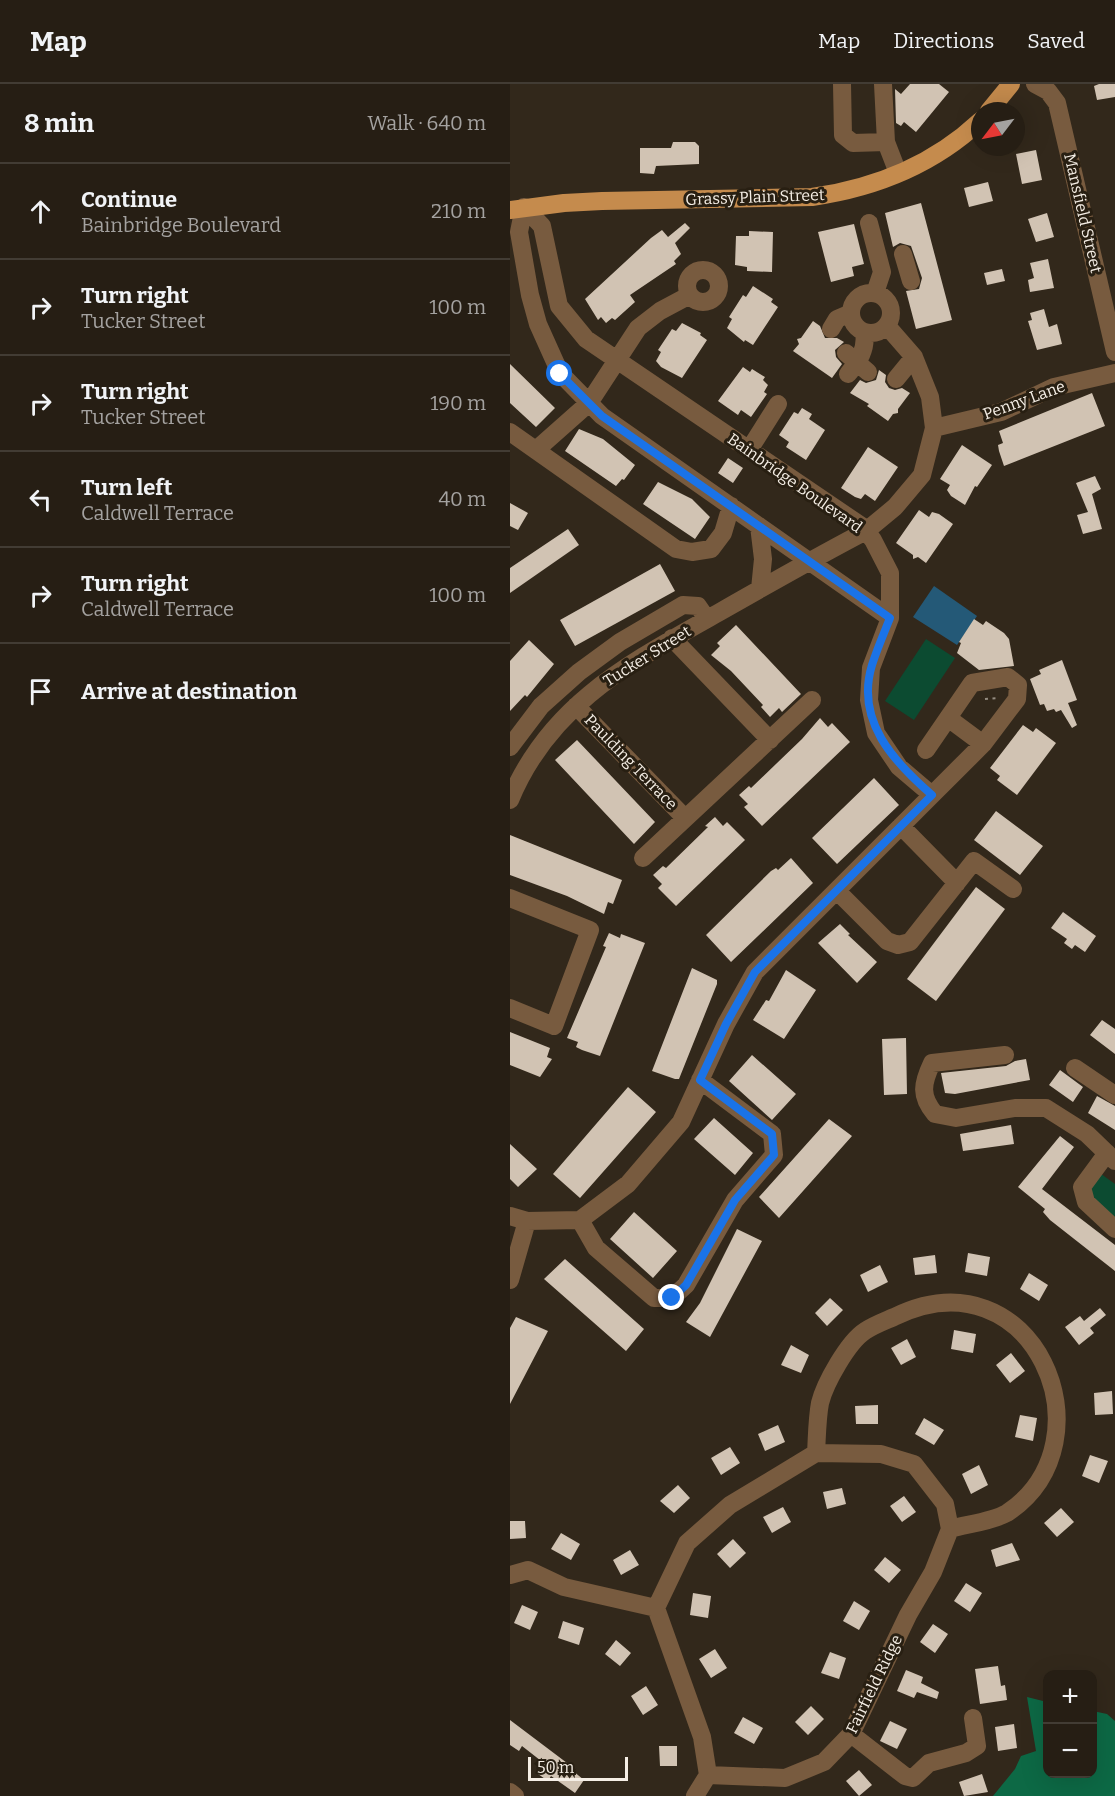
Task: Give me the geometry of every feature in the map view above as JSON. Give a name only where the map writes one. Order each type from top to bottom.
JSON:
[{"type":"main road","points":[[996,102],[1011,84]]},
{"type":"main road","name":"Grassy Plain Street","points":[[517,209],[602,201],[812,197],[851,191],[930,160],[971,130]]},
{"type":"street","points":[[842,84],[843,135],[853,143],[886,142]]},
{"type":"street","points":[[883,84],[886,142],[898,173]]},
{"type":"street","name":"Mansfield Street","points":[[1035,84],[1048,91],[1057,103],[1115,352]]},
{"type":"street","points":[[517,209],[519,232],[538,324],[560,374],[602,416],[890,618],[871,668],[869,700],[876,733],[899,766],[932,795]]},
{"type":"street","name":"Bainbridge Boulevard","points":[[517,209],[542,226],[551,278],[559,306],[586,339],[866,531],[890,573],[890,618]]},
{"type":"street","points":[[869,224],[882,272],[875,293]]},
{"type":"street","points":[[882,272],[908,268]]},
{"type":"street","points":[[831,329],[837,320],[851,314],[858,298],[875,293],[885,299],[914,357],[930,397],[934,428],[922,475],[896,507],[866,531]]},
{"type":"street","points":[[536,450],[589,403],[638,328],[660,312],[690,296]]},
{"type":"street","points":[[851,314],[855,324],[864,332],[866,343],[855,366]]},
{"type":"street","points":[[864,332],[876,332],[895,317]]},
{"type":"street","points":[[896,379],[914,357]]},
{"type":"street","name":"Penny Lane","points":[[934,428],[1001,412],[1054,387],[1115,373]]},
{"type":"street","points":[[748,450],[778,404]]},
{"type":"street","points":[[510,432],[676,549],[692,552],[711,549],[723,533],[731,506]]},
{"type":"street","points":[[759,526],[763,559],[760,589]]},
{"type":"street","name":"Tucker Street","points":[[510,800],[514,781],[552,730],[594,690],[633,661],[866,531]]},
{"type":"street","points":[[510,747],[541,706],[579,672],[620,642],[683,605],[699,606],[706,619]]},
{"type":"street","points":[[672,639],[770,740]]},
{"type":"street","points":[[579,672],[594,690]]},
{"type":"street","points":[[510,1280],[518,1218],[580,1220],[628,1184],[681,1122],[726,1024],[755,972],[983,744],[1017,699],[1018,685],[1008,676],[972,683],[926,750]]},
{"type":"street","name":"Paulding Terrace","points":[[643,858],[813,700]]},
{"type":"street","name":"Paulding Terrace","points":[[576,706],[685,818]]},
{"type":"street","points":[[948,718],[983,744]]},
{"type":"street","points":[[901,826],[957,883]]},
{"type":"street","points":[[837,891],[887,940],[898,945],[910,942],[974,861],[1013,889]]},
{"type":"street","points":[[510,898],[590,930],[554,1026],[510,1008]]},
{"type":"street","points":[[1005,1055],[932,1063],[925,1077],[922,1095],[935,1114],[956,1118],[1015,1108],[1046,1108],[1087,1134],[1111,1157],[1082,1186],[1086,1203],[1115,1229]]},
{"type":"street","points":[[1075,1068],[1115,1095]]},
{"type":"street","points":[[580,1220],[596,1248],[654,1298],[672,1298],[686,1285],[735,1200],[774,1155],[772,1134],[700,1080]]},
{"type":"street","points":[[695,1796],[708,1775],[702,1737],[656,1608],[687,1543],[730,1505],[816,1453],[881,1454],[914,1464],[945,1504],[950,1529],[1006,1514],[1048,1482],[1068,1434],[1066,1391],[1044,1347],[1027,1330],[1004,1315],[962,1300],[914,1307],[864,1331],[838,1364],[820,1402],[816,1453]]},
{"type":"street","name":"Fairfield Ridge","points":[[708,1775],[785,1778],[824,1762],[851,1734],[908,1615],[933,1572],[950,1529]]},
{"type":"street","points":[[510,1575],[528,1570],[564,1587],[656,1608]]},
{"type":"street","points":[[851,1734],[904,1776],[913,1778],[929,1763],[966,1753],[977,1746],[972,1718]]},
{"type":"street","points":[[510,1792],[515,1796]]},
{"type":"green space","points":[[926,639],[955,658],[914,720],[885,701]]},
{"type":"green space","points":[[1097,1171],[1115,1184],[1115,1217],[1087,1196]]},
{"type":"green space","points":[[1027,1697],[1043,1701],[1043,1778],[1097,1778],[1097,1712],[1107,1714],[1115,1721],[1115,1796],[993,1796],[1015,1769],[1021,1756],[1036,1751]]},
{"type":"water","points":[[934,586],[977,616],[957,645],[913,617]]},
{"type":"building","points":[[910,84],[939,84],[949,92],[916,132],[904,122],[901,126],[896,123],[895,89],[901,94]]},
{"type":"building","points":[[1115,84],[1115,97],[1097,100],[1094,86]]},
{"type":"building","points":[[673,142],[695,142],[699,146],[699,164],[656,166],[654,174],[640,173],[640,148],[671,148]]},
{"type":"building","points":[[1036,150],[1042,180],[1022,184],[1016,156],[1025,156],[1025,152]]},
{"type":"building","points":[[988,182],[993,201],[969,207],[964,188]]},
{"type":"building","points":[[921,203],[952,320],[916,329],[906,291],[919,289],[922,278],[911,246],[900,243],[893,247],[885,213]]},
{"type":"building","points":[[1047,213],[1054,237],[1036,242],[1028,219]]},
{"type":"building","points":[[685,223],[690,228],[675,243],[681,254],[674,261],[676,264],[630,295],[635,302],[615,320],[612,318],[606,323],[601,317],[598,320],[585,299],[651,238],[662,230],[668,237]]},
{"type":"building","points":[[854,224],[864,264],[852,267],[854,276],[831,282],[818,232]]},
{"type":"building","points":[[749,231],[773,232],[772,272],[747,271],[747,267],[735,265],[736,236],[749,236]]},
{"type":"building","points":[[1048,259],[1054,288],[1030,292],[1028,280],[1034,278],[1030,263]]},
{"type":"building","points":[[1002,269],[1005,281],[987,285],[984,273]]},
{"type":"building","points":[[753,286],[773,299],[771,302],[778,307],[753,345],[745,340],[744,342],[727,328],[732,319],[729,317],[743,295],[746,297]]},
{"type":"building","points":[[1044,309],[1049,327],[1057,324],[1062,344],[1037,350],[1028,321],[1032,320],[1030,313]]},
{"type":"building","points":[[813,321],[820,326],[825,338],[837,338],[844,342],[835,350],[836,357],[842,364],[832,378],[793,351],[799,344],[797,339],[801,338]]},
{"type":"building","points":[[682,323],[701,333],[700,335],[707,340],[682,378],[661,367],[656,361],[661,352],[658,350],[672,329],[676,331]]},
{"type":"building","points":[[510,364],[555,408],[536,427],[510,403]]},
{"type":"building","points":[[743,367],[750,372],[752,369],[765,377],[763,380],[768,385],[764,392],[767,394],[751,417],[741,410],[738,415],[718,401]]},
{"type":"building","points":[[879,370],[886,375],[885,382],[889,388],[895,390],[902,388],[910,393],[898,409],[898,413],[893,414],[888,421],[867,406],[869,404],[850,393],[860,380],[866,383],[876,380]]},
{"type":"building","points":[[1092,393],[1105,426],[1004,466],[998,445],[1003,443],[999,431]]},
{"type":"building","points":[[802,408],[812,414],[809,419],[825,430],[806,460],[786,447],[789,442],[779,435],[794,412],[798,414]]},
{"type":"building","points":[[579,429],[603,439],[635,465],[624,480],[622,479],[616,486],[565,451]]},
{"type":"building","points":[[962,445],[992,465],[977,487],[975,486],[965,505],[951,496],[947,490],[950,485],[940,479]]},
{"type":"building","points":[[868,447],[898,467],[875,501],[865,494],[861,499],[855,497],[841,488]]},
{"type":"building","points":[[728,458],[743,468],[733,483],[718,473]]},
{"type":"building","points":[[1095,476],[1101,489],[1092,494],[1102,529],[1083,534],[1077,515],[1088,512],[1076,483]]},
{"type":"building","points":[[658,482],[692,499],[710,517],[695,539],[643,504]]},
{"type":"building","points":[[510,503],[528,513],[518,530],[510,526]]},
{"type":"building","points":[[919,510],[929,517],[932,512],[939,514],[953,524],[926,563],[918,557],[913,559],[913,555],[896,543]]},
{"type":"building","points":[[568,529],[579,545],[510,593],[510,568]]},
{"type":"building","points":[[660,564],[675,591],[575,646],[560,620]]},
{"type":"building","points":[[974,619],[983,625],[986,621],[1004,633],[1009,639],[1014,666],[979,670],[957,653],[961,643],[959,642]]},
{"type":"building","points":[[736,625],[801,694],[782,712],[779,708],[770,717],[761,707],[763,705],[731,671],[711,655],[720,646],[717,643]]},
{"type":"building","points":[[529,640],[554,664],[527,697],[525,695],[510,711],[510,661]]},
{"type":"building","points":[[1062,660],[1077,700],[1068,703],[1077,725],[1072,728],[1061,710],[1047,711],[1044,704],[1040,705],[1030,679],[1041,674],[1039,670]]},
{"type":"building","points":[[820,718],[828,727],[832,723],[850,742],[762,826],[744,807],[748,804],[739,795],[749,786],[751,788],[802,739]]},
{"type":"building","points":[[1023,725],[1033,732],[1036,728],[1056,743],[1017,795],[997,780],[1000,776],[990,768]]},
{"type":"building","points":[[577,740],[655,822],[634,844],[555,760]]},
{"type":"building","points":[[874,778],[899,805],[837,864],[812,838]]},
{"type":"building","points":[[996,811],[1043,846],[1020,875],[974,840]]},
{"type":"building","points":[[715,817],[723,826],[727,822],[745,840],[676,906],[658,888],[662,884],[653,875],[663,866],[666,868],[708,827],[705,826]]},
{"type":"building","points":[[510,835],[622,880],[613,904],[608,902],[604,914],[567,896],[510,875]]},
{"type":"building","points":[[791,858],[813,883],[731,962],[706,935],[771,871],[776,868],[778,870]]},
{"type":"building","points":[[976,887],[1005,909],[936,1001],[907,979]]},
{"type":"building","points":[[1063,912],[1096,936],[1085,952],[1075,945],[1072,949],[1064,943],[1067,939],[1051,928]]},
{"type":"building","points":[[840,924],[850,934],[848,935],[877,962],[857,983],[818,943]]},
{"type":"building","points":[[609,933],[620,938],[621,934],[645,943],[600,1056],[576,1047],[578,1042],[567,1038],[606,947],[603,946]]},
{"type":"building","points":[[692,968],[717,980],[717,984],[679,1079],[675,1079],[652,1071]]},
{"type":"building","points":[[786,970],[816,990],[784,1039],[753,1020],[766,1000],[769,1001]]},
{"type":"building","points":[[1102,1020],[1115,1029],[1115,1054],[1090,1035]]},
{"type":"building","points":[[510,1032],[550,1048],[547,1057],[552,1059],[540,1077],[510,1065]]},
{"type":"building","points":[[906,1038],[907,1094],[884,1095],[882,1039]]},
{"type":"building","points":[[752,1055],[796,1094],[772,1120],[729,1081]]},
{"type":"building","points":[[1026,1059],[1030,1080],[955,1094],[945,1093],[941,1073],[1006,1066]]},
{"type":"building","points":[[1060,1070],[1083,1087],[1073,1102],[1049,1085]]},
{"type":"building","points":[[628,1087],[656,1112],[580,1198],[553,1174]]},
{"type":"building","points":[[1097,1096],[1115,1106],[1115,1130],[1088,1113]]},
{"type":"building","points":[[714,1118],[753,1153],[735,1175],[694,1139]]},
{"type":"building","points":[[829,1119],[852,1136],[779,1218],[759,1197]]},
{"type":"building","points":[[1011,1125],[1014,1144],[963,1151],[960,1134]]},
{"type":"building","points":[[1060,1136],[1074,1147],[1042,1189],[1115,1245],[1115,1271],[1050,1220],[1043,1212],[1045,1209],[1018,1187]]},
{"type":"building","points":[[510,1144],[537,1169],[518,1187],[510,1179]]},
{"type":"building","points":[[634,1212],[677,1251],[653,1278],[610,1239]]},
{"type":"building","points":[[737,1229],[762,1241],[710,1337],[686,1322],[700,1303]]},
{"type":"building","points":[[968,1253],[990,1257],[987,1276],[965,1272]]},
{"type":"building","points":[[935,1255],[937,1273],[915,1275],[913,1258]]},
{"type":"building","points":[[565,1259],[644,1329],[626,1351],[544,1279]]},
{"type":"building","points":[[880,1265],[888,1282],[868,1292],[860,1275]]},
{"type":"building","points":[[1029,1273],[1048,1285],[1039,1301],[1020,1289]]},
{"type":"building","points":[[830,1298],[843,1310],[827,1326],[815,1313]]},
{"type":"building","points":[[1100,1308],[1106,1315],[1090,1328],[1094,1333],[1079,1345],[1065,1327],[1080,1316],[1084,1321]]},
{"type":"building","points":[[516,1317],[548,1331],[510,1404],[510,1328]]},
{"type":"building","points":[[954,1330],[976,1334],[973,1353],[951,1349]]},
{"type":"building","points":[[907,1339],[916,1357],[901,1365],[891,1348]]},
{"type":"building","points":[[791,1345],[809,1355],[801,1373],[781,1365]]},
{"type":"building","points":[[1011,1353],[1025,1371],[1010,1383],[996,1365]]},
{"type":"building","points":[[1112,1391],[1113,1414],[1095,1415],[1094,1393]]},
{"type":"building","points":[[878,1405],[878,1424],[856,1424],[855,1406]]},
{"type":"building","points":[[1020,1415],[1037,1418],[1033,1441],[1015,1437]]},
{"type":"building","points":[[924,1418],[944,1430],[934,1445],[915,1434]]},
{"type":"building","points":[[778,1425],[785,1442],[765,1451],[758,1434]]},
{"type":"building","points":[[730,1447],[740,1463],[721,1475],[711,1458]]},
{"type":"building","points":[[1090,1455],[1108,1461],[1099,1483],[1082,1476]]},
{"type":"building","points":[[979,1465],[988,1485],[971,1494],[962,1474]]},
{"type":"building","points":[[678,1485],[690,1498],[674,1513],[660,1501]]},
{"type":"building","points":[[842,1488],[846,1504],[827,1509],[823,1492]]},
{"type":"building","points":[[904,1496],[916,1512],[902,1522],[890,1506]]},
{"type":"building","points":[[783,1507],[791,1522],[772,1533],[763,1517]]},
{"type":"building","points":[[1061,1508],[1074,1522],[1057,1537],[1044,1523]]},
{"type":"building","points":[[510,1521],[525,1521],[526,1538],[510,1539]]},
{"type":"building","points":[[561,1533],[580,1544],[571,1560],[551,1549]]},
{"type":"building","points":[[733,1539],[746,1553],[730,1568],[717,1554]]},
{"type":"building","points":[[1012,1543],[1020,1560],[996,1567],[991,1550]]},
{"type":"building","points":[[630,1550],[639,1565],[621,1575],[613,1560]]},
{"type":"building","points":[[885,1557],[901,1570],[889,1583],[874,1570]]},
{"type":"building","points":[[966,1583],[982,1593],[970,1612],[954,1601]]},
{"type":"building","points":[[693,1593],[711,1596],[708,1618],[690,1615]]},
{"type":"building","points":[[854,1601],[870,1611],[859,1630],[843,1621]]},
{"type":"building","points":[[522,1605],[538,1612],[530,1630],[514,1623]]},
{"type":"building","points":[[563,1621],[584,1628],[579,1645],[558,1638]]},
{"type":"building","points":[[933,1624],[948,1634],[935,1653],[920,1642]]},
{"type":"building","points":[[616,1640],[631,1653],[620,1666],[605,1654]]},
{"type":"building","points":[[715,1649],[727,1668],[711,1678],[699,1659]]},
{"type":"building","points":[[830,1652],[846,1658],[839,1679],[821,1673]]},
{"type":"building","points":[[998,1666],[1001,1686],[1005,1685],[1007,1700],[980,1704],[975,1669]]},
{"type":"building","points":[[906,1670],[923,1677],[921,1683],[939,1692],[937,1699],[917,1692],[914,1698],[897,1691]]},
{"type":"building","points":[[646,1686],[658,1705],[643,1715],[631,1696]]},
{"type":"building","points":[[811,1706],[824,1719],[808,1735],[795,1722]]},
{"type":"building","points":[[743,1717],[763,1728],[754,1744],[734,1733]]},
{"type":"building","points":[[510,1720],[571,1766],[573,1771],[584,1780],[575,1793],[551,1776],[548,1781],[538,1774],[545,1764],[522,1746],[519,1751],[510,1745]]},
{"type":"building","points":[[890,1721],[907,1729],[897,1749],[880,1741]]},
{"type":"building","points":[[1014,1724],[1017,1748],[998,1751],[995,1727]]},
{"type":"building","points":[[659,1746],[677,1746],[677,1766],[660,1766]]},
{"type":"building","points":[[859,1770],[872,1785],[859,1796],[846,1781]]},
{"type":"building","points":[[982,1774],[988,1792],[964,1796],[959,1782]]},
{"type":"route","points":[[560,374],[602,416],[890,618],[871,668],[869,700],[876,733],[899,766],[932,795],[755,972],[726,1024],[700,1080],[772,1134],[774,1155],[735,1200],[686,1285],[672,1298]]}]
